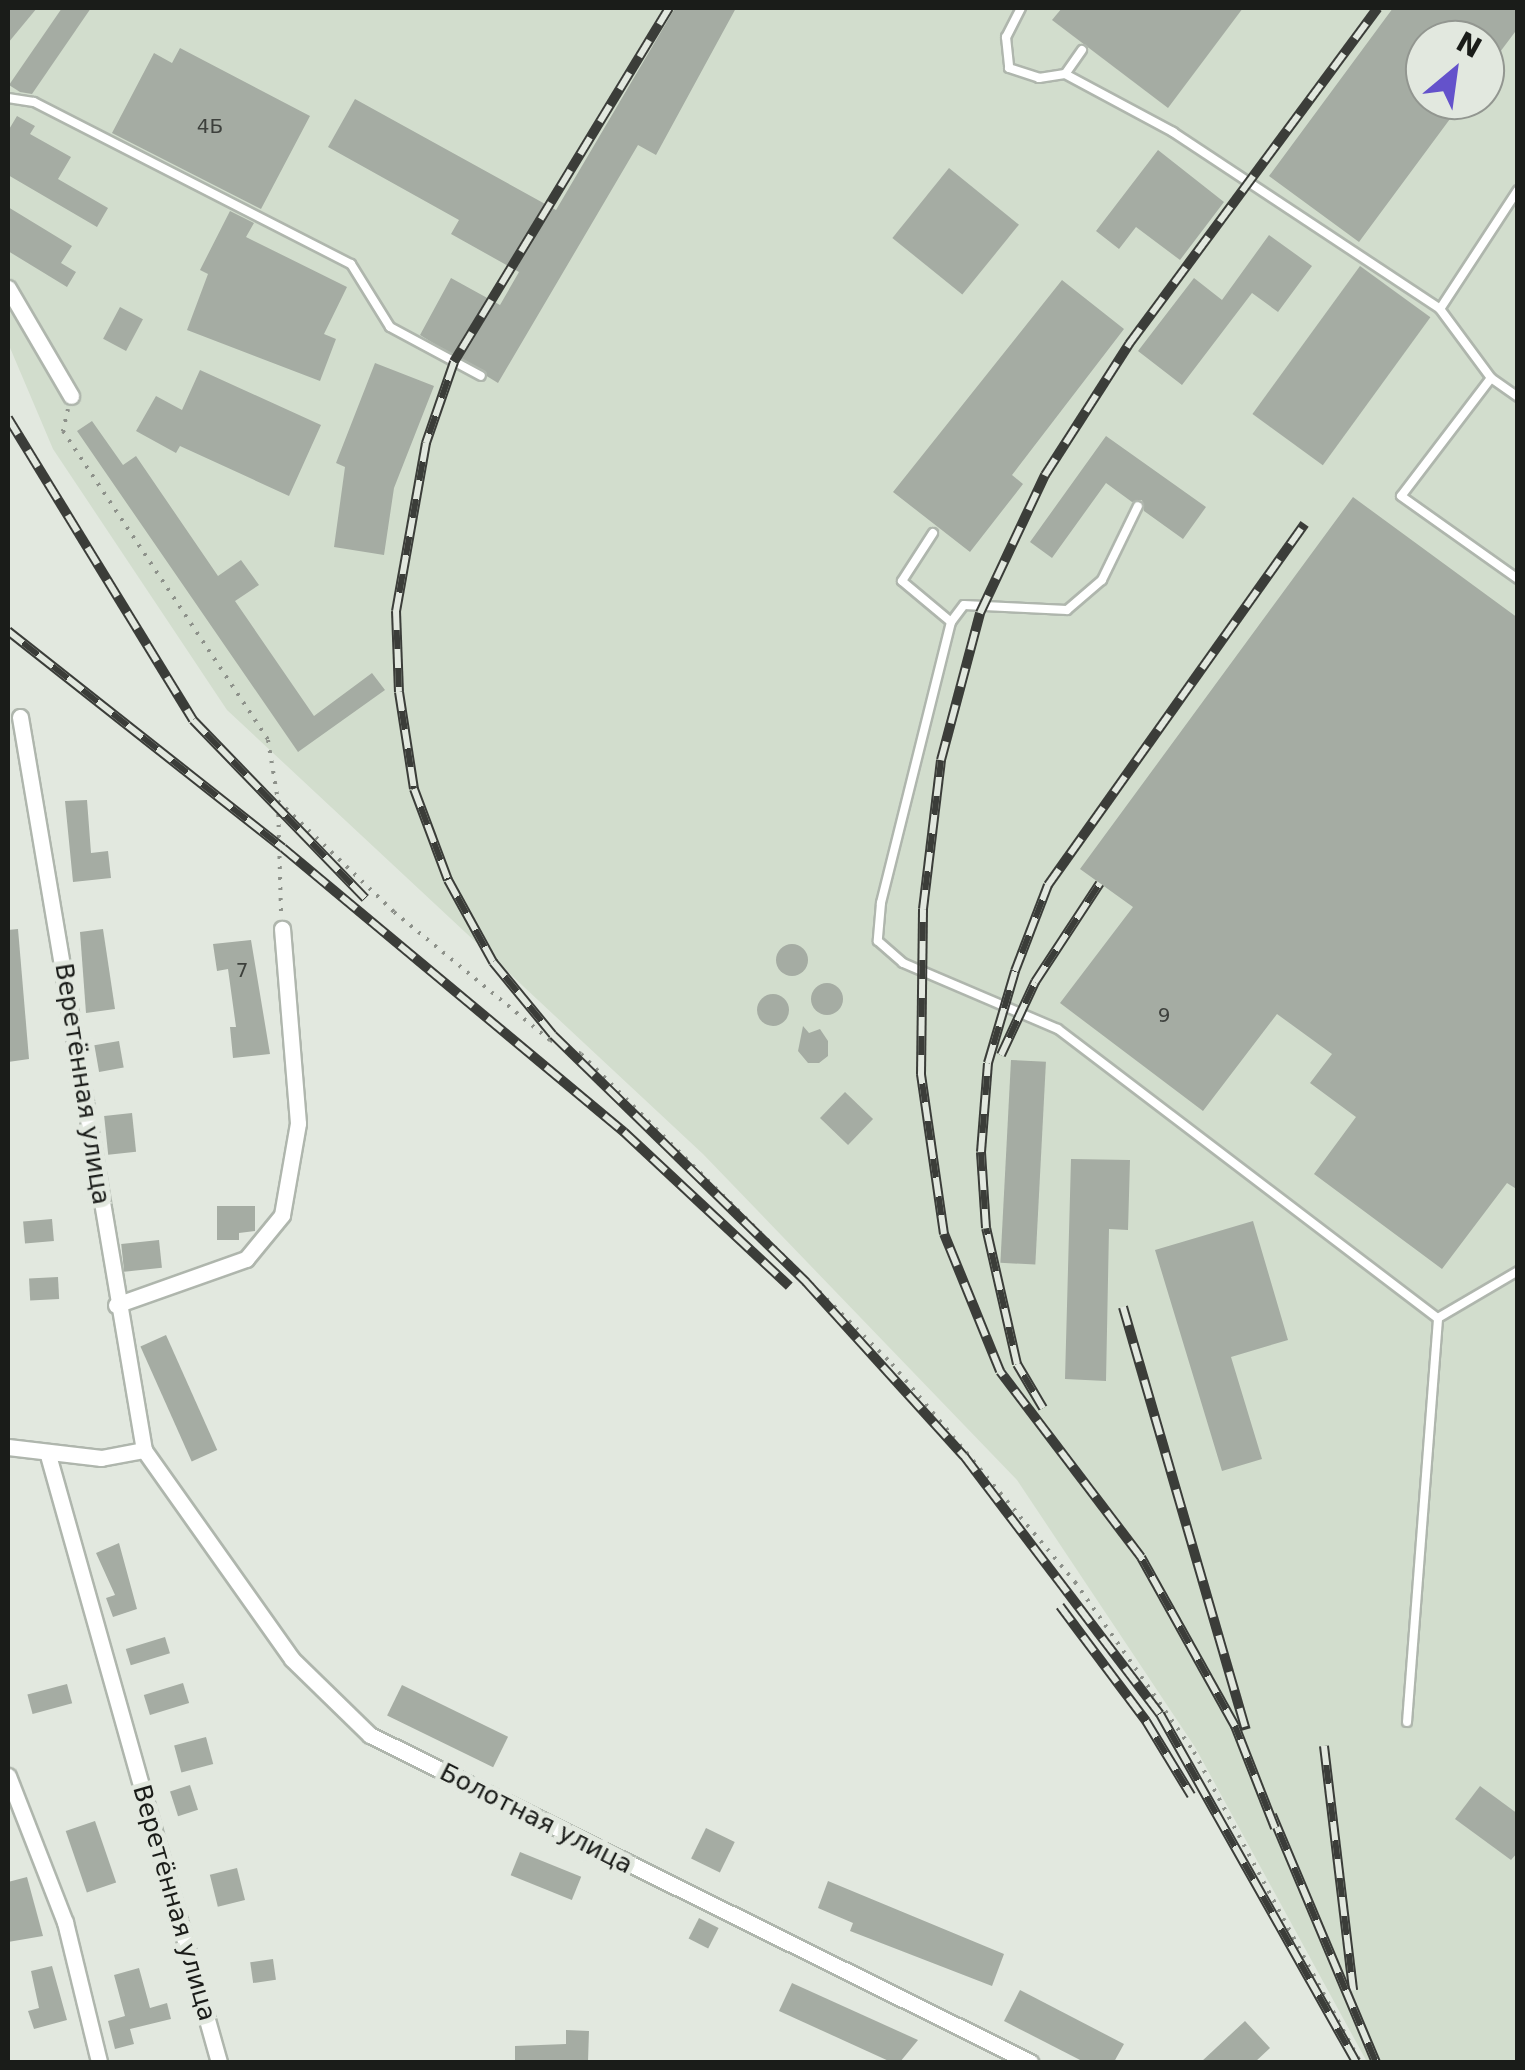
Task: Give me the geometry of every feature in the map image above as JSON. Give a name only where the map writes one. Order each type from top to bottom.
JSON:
[{"type":"street","points":[[8,288],[71,396]]},
{"type":"street","name":"Веретённая улица","points":[[20,718],[116,1305],[144,1450]]},
{"type":"street","points":[[116,1305],[246,1259],[282,1215],[298,1123],[282,929]]},
{"type":"street","points":[[8,1446],[48,1455],[101,1458],[144,1450]]},
{"type":"street","name":"Болотная улица","points":[[144,1450],[292,1658],[370,1736],[1030,2062]]},
{"type":"street","name":"Веретённая улица","points":[[48,1455],[219,2062]]},
{"type":"street","points":[[8,1776],[64,1922],[99,2062]]},
{"type":"lane","points":[[1021,8],[1006,37],[1009,68],[1039,78],[1065,74],[1173,132],[1440,309],[1492,378],[1518,396]]},
{"type":"lane","points":[[1065,74],[1082,50]]},
{"type":"lane","points":[[8,98],[34,102],[351,264],[390,327],[481,376]]},
{"type":"lane","points":[[1440,309],[1518,190]]},
{"type":"lane","points":[[1492,378],[1402,496],[1518,579]]},
{"type":"lane","points":[[1138,506],[1102,580],[1067,610],[964,605],[950,622],[881,904],[878,941],[902,963],[1058,1030],[1438,1318]]},
{"type":"lane","points":[[933,533],[902,581],[950,622]]},
{"type":"lane","points":[[1438,1318],[1518,1271]]},
{"type":"lane","points":[[1406,1722],[1438,1318]]},
{"type":"path","points":[[71,396],[63,431],[268,740],[278,801],[282,929]]},
{"type":"path","points":[[278,801],[408,923],[550,1040],[581,1054],[865,1336],[988,1472],[1194,1752],[1360,2062]]},
{"type":"shaded area","points":[[8,8],[1517,8],[1517,2062],[1367,2062],[1195,1747],[1017,1480],[703,1154],[227,710],[53,449],[8,343]]},
{"type":"building","points":[[8,8],[37,8],[8,43]]},
{"type":"building","points":[[62,8],[91,8],[32,94],[20,92],[9,85]]},
{"type":"building","points":[[675,8],[736,8],[656,155],[638,145],[498,383],[420,335],[451,278],[500,305],[519,272],[451,234],[459,220],[328,147],[355,99],[556,210]]},
{"type":"building","points":[[1062,8],[1243,8],[1168,108],[1052,20]]},
{"type":"building","points":[[1393,8],[1518,8],[1518,28],[1505,45],[1505,20],[1405,20],[1405,120],[1449,120],[1359,242],[1269,176]]},
{"type":"building","points":[[180,48],[310,116],[261,209],[112,133],[154,53],[172,63]]},
{"type":"building","points":[[17,116],[35,126],[30,134],[71,157],[58,179],[108,208],[97,227],[8,175],[8,131]]},
{"type":"building","points":[[1158,150],[1224,202],[1180,260],[1136,227],[1119,249],[1096,231]]},
{"type":"building","points":[[949,168],[1019,225],[962,295],[892,238]]},
{"type":"building","points":[[8,207],[72,246],[61,263],[76,272],[67,287],[8,251]]},
{"type":"building","points":[[230,211],[254,223],[246,237],[347,287],[324,334],[336,339],[320,381],[187,330],[208,274],[200,270]]},
{"type":"building","points":[[1269,235],[1312,266],[1278,312],[1252,293],[1182,385],[1138,351],[1194,278],[1222,300]]},
{"type":"building","points":[[1360,266],[1430,317],[1323,465],[1252,414]]},
{"type":"building","points":[[1062,280],[1124,329],[1012,475],[1023,484],[970,552],[893,492]]},
{"type":"building","points":[[120,307],[143,319],[126,351],[103,339]]},
{"type":"building","points":[[375,363],[434,386],[394,488],[384,555],[334,547],[345,467],[336,463]]},
{"type":"building","points":[[200,370],[321,425],[289,496],[180,446],[176,453],[136,431],[156,396],[182,410]]},
{"type":"building","points":[[92,421],[123,465],[136,456],[218,576],[241,560],[259,585],[235,601],[314,716],[372,673],[385,690],[298,752],[77,431]]},
{"type":"building","points":[[1106,436],[1206,507],[1183,539],[1144,511],[1142,500],[1132,502],[1106,483],[1052,558],[1030,542]]},
{"type":"building","points":[[1353,497],[1518,618],[1518,1190],[1507,1183],[1442,1269],[1314,1174],[1356,1117],[1310,1083],[1332,1054],[1277,1014],[1203,1111],[1060,1003],[1133,907],[1080,869]]},
{"type":"building","points":[[87,800],[91,853],[108,851],[111,878],[73,882],[65,801]]},
{"type":"building","points":[[18,929],[29,1059],[8,1062],[8,930]]},
{"type":"building","points":[[103,929],[115,1009],[86,1013],[80,932]]},
{"type":"building","points":[[251,940],[270,1054],[233,1058],[230,1027],[236,1027],[228,969],[217,971],[213,944]]},
{"type":"building","points":[[792,944],[803,949],[808,960],[803,971],[792,976],[781,971],[776,960],[781,949]]},
{"type":"building","points":[[827,983],[838,988],[843,999],[838,1010],[827,1015],[816,1010],[811,999],[816,988]]},
{"type":"building","points":[[773,994],[784,999],[789,1010],[784,1021],[773,1026],[762,1021],[757,1010],[762,999]]},
{"type":"building","points":[[803,1026],[809,1033],[820,1029],[828,1041],[828,1056],[819,1063],[808,1063],[798,1051]]},
{"type":"building","points":[[119,1041],[124,1068],[99,1072],[94,1045]]},
{"type":"building","points":[[1011,1060],[1046,1062],[1035,1265],[1000,1263]]},
{"type":"building","points":[[845,1092],[873,1119],[848,1145],[820,1118]]},
{"type":"building","points":[[132,1113],[136,1152],[108,1155],[104,1116]]},
{"type":"building","points":[[1071,1159],[1130,1160],[1128,1230],[1109,1229],[1106,1381],[1065,1379]]},
{"type":"building","points":[[217,1206],[255,1206],[255,1231],[239,1233],[239,1240],[217,1240]]},
{"type":"building","points":[[52,1219],[54,1241],[25,1243],[23,1222]]},
{"type":"building","points":[[1253,1221],[1288,1340],[1231,1357],[1262,1459],[1222,1471],[1155,1250]]},
{"type":"building","points":[[159,1240],[162,1268],[124,1272],[121,1244]]},
{"type":"building","points":[[58,1277],[59,1299],[30,1300],[29,1279]]},
{"type":"building","points":[[166,1335],[217,1450],[192,1461],[140,1346]]},
{"type":"building","points":[[119,1543],[137,1609],[113,1617],[106,1598],[115,1595],[96,1553]]},
{"type":"building","points":[[165,1637],[170,1653],[131,1665],[126,1649]]},
{"type":"building","points":[[183,1683],[189,1703],[150,1715],[144,1695]]},
{"type":"building","points":[[67,1684],[72,1703],[33,1714],[27,1695]]},
{"type":"building","points":[[402,1685],[508,1737],[493,1767],[387,1716]]},
{"type":"building","points":[[206,1737],[213,1764],[181,1773],[174,1746]]},
{"type":"building","points":[[190,1785],[198,1810],[178,1816],[170,1791]]},
{"type":"building","points":[[1480,1786],[1518,1814],[1518,1852],[1511,1860],[1455,1819]]},
{"type":"building","points":[[95,1821],[116,1882],[87,1893],[66,1831]]},
{"type":"building","points":[[706,1828],[735,1842],[720,1873],[691,1859]]},
{"type":"building","points":[[520,1852],[581,1877],[572,1900],[511,1875]]},
{"type":"building","points":[[237,1868],[245,1900],[218,1907],[210,1875]]},
{"type":"building","points":[[27,1877],[43,1936],[8,1942],[8,1882]]},
{"type":"building","points":[[828,1881],[1004,1954],[992,1986],[850,1931],[853,1923],[818,1908]]},
{"type":"building","points":[[699,1918],[719,1928],[708,1948],[689,1938]]},
{"type":"building","points":[[273,1959],[276,1980],[253,1983],[250,1962]]},
{"type":"building","points":[[52,1966],[67,2020],[34,2029],[28,2011],[39,2008],[31,1971]]},
{"type":"building","points":[[139,1968],[150,2008],[167,2003],[171,2019],[130,2029],[134,2044],[115,2049],[108,2021],[125,2016],[114,1975]]},
{"type":"building","points":[[792,1983],[918,2040],[900,2062],[891,2062],[779,2011]]},
{"type":"building","points":[[1020,1990],[1124,2044],[1114,2062],[1084,2062],[1004,2021]]},
{"type":"building","points":[[1245,2021],[1270,2048],[1255,2062],[1201,2062]]},
{"type":"building","points":[[566,2030],[589,2031],[588,2062],[515,2062],[515,2046],[566,2044]]},
{"type":"railway","points":[[669,8],[454,362],[426,443],[396,611],[399,692],[414,789],[448,880],[493,962],[553,1035],[806,1282],[964,1456],[1160,1714],[1356,2062]]},
{"type":"railway","points":[[1275,1828],[1235,1726],[1141,1557],[1000,1371],[944,1234],[921,1074],[923,909],[941,760],[980,613],[1045,475],[1129,344],[1378,8]]},
{"type":"railway","points":[[8,418],[193,720],[365,898]]},
{"type":"railway","points":[[1043,1408],[1017,1364],[986,1228],[981,1152],[988,1063],[1015,971],[1048,885],[1305,524]]},
{"type":"railway","points":[[8,631],[283,848],[624,1132],[789,1286]]},
{"type":"railway","points":[[1001,1055],[1035,982],[1100,883]]},
{"type":"railway","points":[[1123,1307],[1246,1729]]},
{"type":"railway","points":[[1060,1606],[1146,1721],[1191,1795]]},
{"type":"railway","points":[[1324,1746],[1353,1990]]},
{"type":"railway","points":[[1272,1815],[1376,2062]]}]
